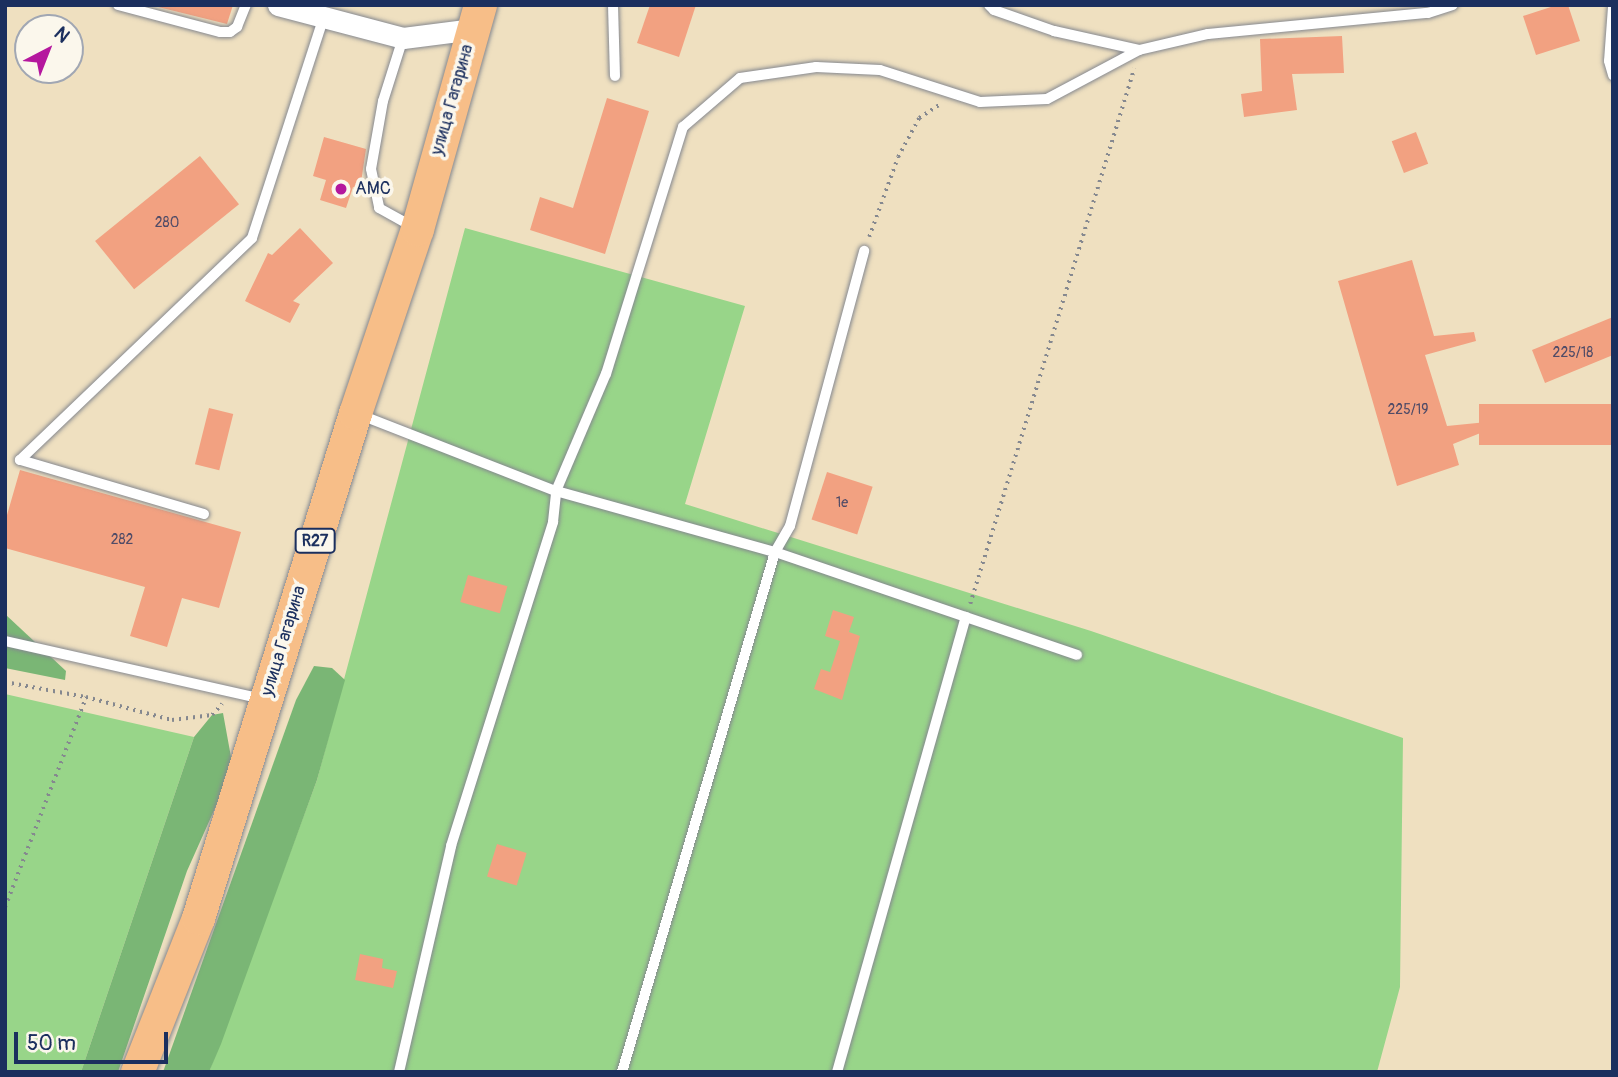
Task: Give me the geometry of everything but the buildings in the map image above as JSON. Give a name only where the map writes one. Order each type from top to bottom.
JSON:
[{"type":"main road","name":"улица Гагарина","points":[[137,1072],[198,918],[355,413],[417,229],[477,17]]},
{"type":"street","points":[[278,5],[402,38],[477,17]]},
{"type":"lane","points":[[118,5],[220,32],[230,32],[237,27],[246,5]]},
{"type":"lane","points":[[613,5],[615,76]]},
{"type":"lane","points":[[989,5],[994,10],[1054,31],[1139,50]]},
{"type":"lane","points":[[399,1072],[451,846],[553,522],[556,491],[606,374],[683,127],[740,78],[816,67],[880,70],[980,102],[1047,99],[1139,50],[1208,34],[1428,12],[1453,5]]},
{"type":"lane","points":[[1613,7],[1609,61],[1613,75]]},
{"type":"lane","points":[[204,514],[20,460],[167,323],[252,238],[324,18]]},
{"type":"lane","points":[[402,38],[383,101],[371,169],[379,208],[417,229]]},
{"type":"lane","points":[[622,1072],[775,552],[790,526],[864,251]]},
{"type":"lane","points":[[355,413],[556,491],[775,552],[1077,655]]},
{"type":"lane","points":[[837,1072],[966,617]]},
{"type":"lane","points":[[5,641],[265,699]]},
{"type":"path","points":[[966,617],[1139,50]]},
{"type":"path","points":[[864,251],[898,157],[919,118],[956,94]]},
{"type":"path","points":[[5,682],[86,697],[172,720],[212,715],[233,692]]},
{"type":"path","points":[[5,907],[86,697]]},
{"type":"green space","points":[[465,228],[745,306],[685,504],[1091,631],[1403,738],[1400,987],[1377,1072],[209,1072],[317,780]]},
{"type":"green space","points":[[5,614],[66,671],[65,680],[5,668]]},
{"type":"green space","points":[[314,666],[332,668],[345,680],[317,780],[221,1044],[209,1072],[163,1072],[296,700]]},
{"type":"green space","points":[[5,694],[194,737],[81,1072],[5,1072]]},
{"type":"green space","points":[[223,713],[233,768],[187,871],[118,1072],[81,1072],[194,737],[212,715]]},
{"type":"place","name":"AMC","points":[[341,189]]}]
